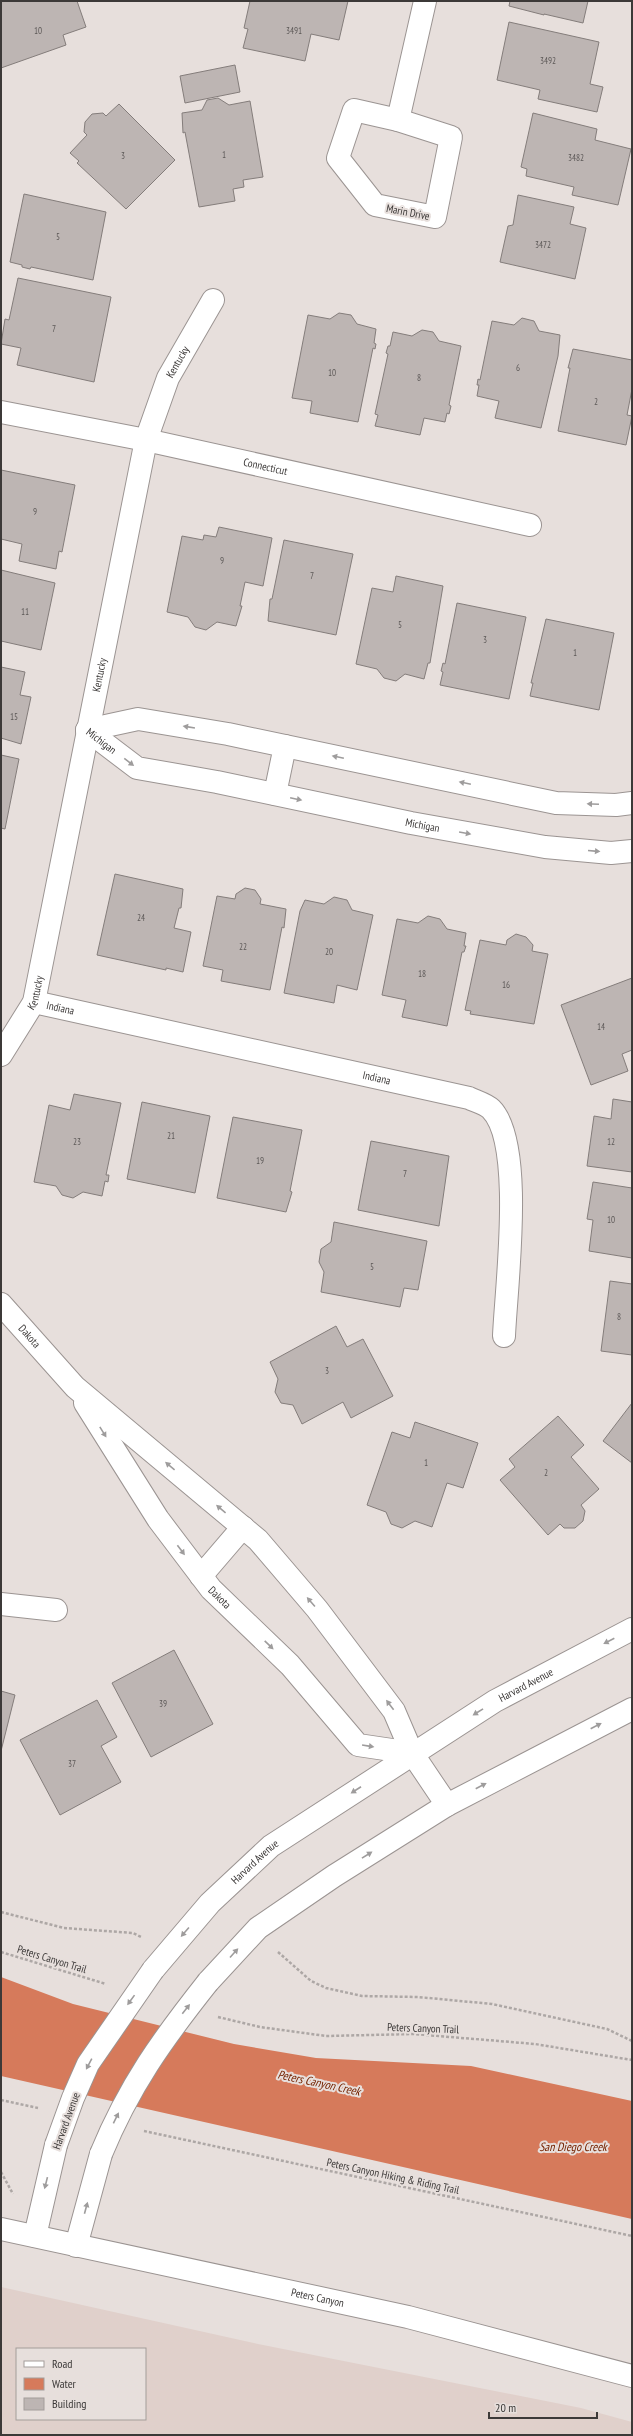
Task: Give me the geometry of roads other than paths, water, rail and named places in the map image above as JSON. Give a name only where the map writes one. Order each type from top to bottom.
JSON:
[{"type":"street","points":[[398,120],[425,1]]},
{"type":"street","name":"Marin Drive","points":[[354,110],[398,120],[451,137],[435,217],[375,205],[338,158],[354,110]]},
{"type":"street","name":"Kentucky","points":[[1,1055],[34,1002],[146,440],[168,378],[213,300]]},
{"type":"street","name":"Connecticut","points":[[1,412],[146,440],[530,525]]},
{"type":"street","name":"Michigan","points":[[87,730],[138,719],[285,746],[556,803],[616,805],[632,803]]},
{"type":"street","name":"Michigan","points":[[87,730],[137,768],[275,794],[411,823],[545,847],[611,853],[632,851]]},
{"type":"street","points":[[275,794],[285,746]]},
{"type":"street","name":"Indiana","points":[[34,1002],[469,1098],[491,1108],[505,1136],[512,1180],[504,1336]]},
{"type":"street","name":"Dakota","points":[[1,1304],[75,1387],[258,1540],[317,1609],[394,1710],[412,1753],[447,1804]]},
{"type":"street","name":"Dakota","points":[[75,1387],[158,1518],[211,1589],[290,1665],[358,1745],[412,1753]]},
{"type":"street","points":[[201,1576],[243,1527]]},
{"type":"street","points":[[1,1604],[56,1610]]},
{"type":"street","name":"Harvard Avenue","points":[[35,2236],[56,2145],[73,2098],[88,2064],[153,1970],[210,1903],[271,1846],[412,1753],[495,1701],[632,1630]]},
{"type":"street","points":[[76,2246],[101,2154],[115,2120],[138,2076],[162,2040],[208,1982],[258,1928],[334,1876],[447,1804],[632,1709]]},
{"type":"street","name":"Peters Canyon","points":[[1,2229],[408,2318],[632,2376]]},
{"type":"water","name":"San Diego Creek","points":[[1,1977],[73,2004],[234,2044],[316,2058],[471,2066],[632,2101],[632,2219],[1,2076]]},
{"type":"water label","name":"Peters Canyon Creek","points":[[319,2083]]}]
